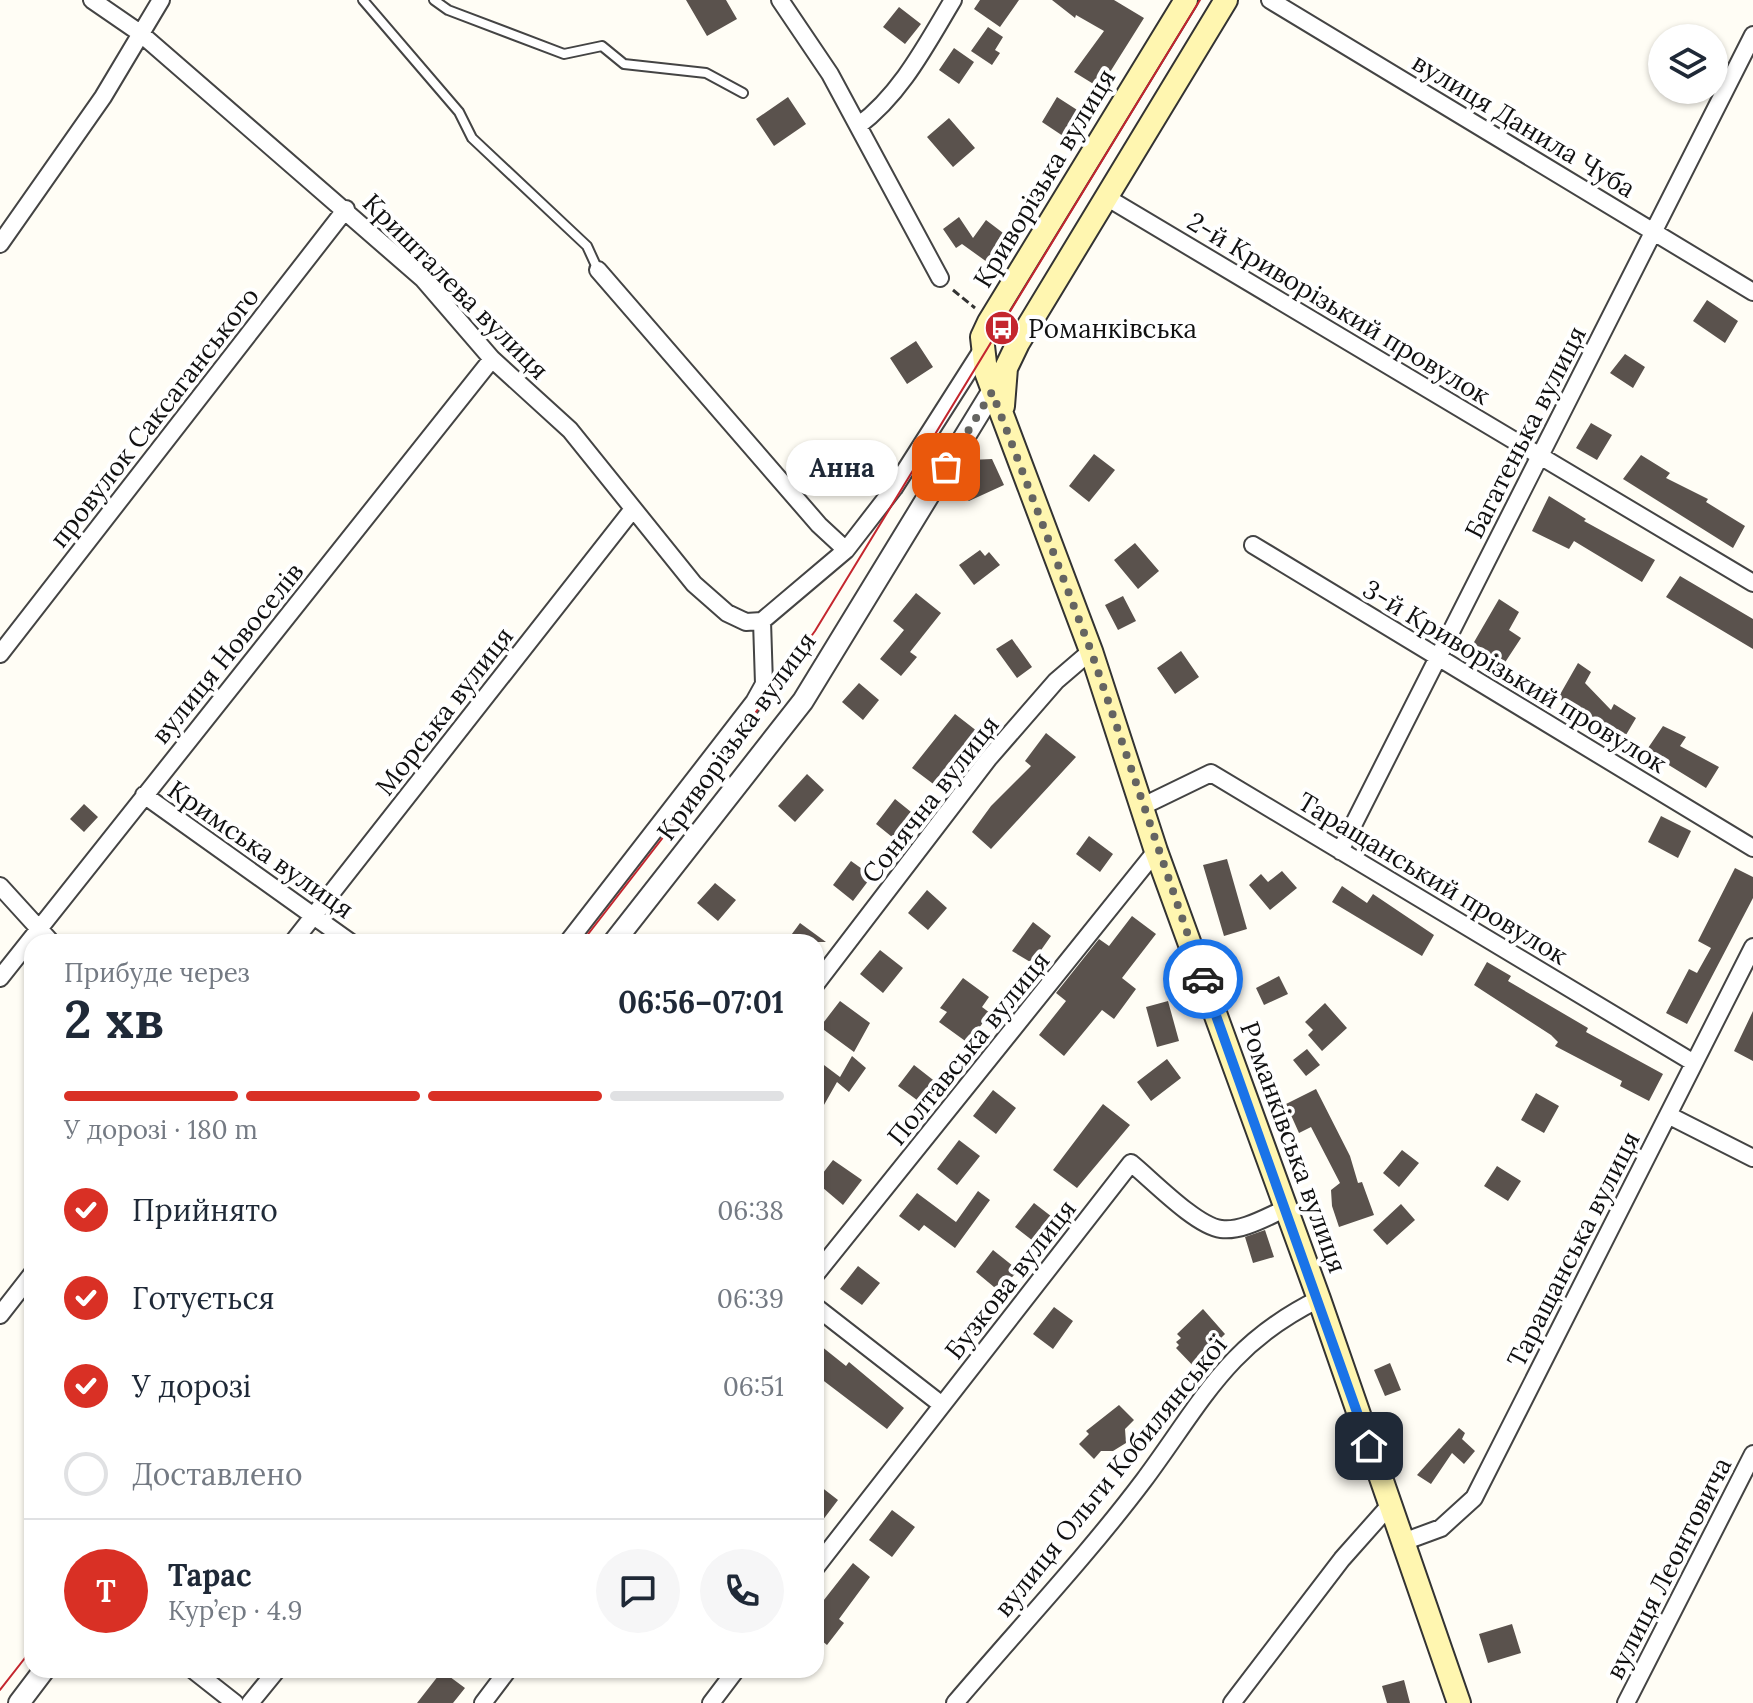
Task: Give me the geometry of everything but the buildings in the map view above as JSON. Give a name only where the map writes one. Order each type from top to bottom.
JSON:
[{"type":"main road","name":"Криворізька вулиця","points":[[1006,431],[982,350],[989,322],[1186,0]]},
{"type":"main road","name":"Криворізька вулиця","points":[[1006,431],[1001,392],[1006,368],[1226,0]]},
{"type":"main road","name":"Романківська вулиця","points":[[1006,431],[1091,651],[1156,851],[1287,1208],[1459,1703]]},
{"type":"street","name":"Кришталева вулиця","points":[[92,0],[140,33],[423,279],[492,359],[570,430],[694,584],[727,613],[746,622],[762,621]]},
{"type":"street","points":[[0,244],[95,110],[161,0]]},
{"type":"street","points":[[780,0],[830,74],[940,278]]},
{"type":"street","points":[[858,126],[881,109],[897,90],[953,0]]},
{"type":"street","name":"вулиця Данила Чуба","points":[[1270,0],[1753,292]]},
{"type":"street","name":"Багатенька вулиця","points":[[1340,851],[1753,35]]},
{"type":"street","name":"2-й Криворізький провулок","points":[[1106,197],[1753,583]]},
{"type":"street","name":"провулок Саксаганського","points":[[0,654],[346,209]]},
{"type":"street","points":[[598,270],[819,525],[846,550]]},
{"type":"street","points":[[574,934],[754,702],[764,684],[762,621],[846,550],[894,488],[982,350]]},
{"type":"street","name":"вулиця Новоселів","points":[[33,934],[492,359]]},
{"type":"street","name":"Криворізька вулиця","points":[[620,934],[803,701],[1006,368]]},
{"type":"street","name":"Морська вулиця","points":[[299,934],[633,509]]},
{"type":"street","name":"3-й Криворізький провулок","points":[[1253,545],[1753,848]]},
{"type":"street","name":"Сонячна вулиця","points":[[824,974],[989,758],[1056,681],[1091,651]]},
{"type":"street","name":"Таращанський провулок","points":[[1143,806],[1211,773],[1694,1063]]},
{"type":"street","name":"Кримська вулиця","points":[[144,795],[340,934]]},
{"type":"street","name":"Полтавська вулиця","points":[[824,1264],[1156,851]]},
{"type":"street","points":[[0,886],[44,934]]},
{"type":"street","name":"вулиця Новоселів","points":[[0,978],[24,946]]},
{"type":"street","name":"Таращанська вулиця","points":[[1403,1542],[1441,1528],[1474,1498],[1753,947]]},
{"type":"street","points":[[1668,1115],[1753,1158]]},
{"type":"street","name":"Бузкова вулиця","points":[[824,1557],[1131,1163],[1198,1218],[1221,1229],[1247,1224],[1287,1208]]},
{"type":"street","points":[[0,1315],[24,1284]]},
{"type":"street","name":"вулиця Ольги Кобилянської","points":[[955,1703],[1144,1480],[1222,1369],[1260,1332],[1319,1299]]},
{"type":"street","points":[[824,1313],[942,1405]]},
{"type":"street","name":"вулиця Леонтовича","points":[[1626,1703],[1753,1454]]},
{"type":"street","points":[[1232,1703],[1342,1559],[1390,1505]]},
{"type":"street","points":[[19,1703],[38,1678]]},
{"type":"street","points":[[203,1678],[235,1703]]},
{"type":"street","points":[[250,1703],[270,1678]]},
{"type":"street","points":[[483,1703],[502,1678]]},
{"type":"street","points":[[711,1703],[730,1678]]},
{"type":"lane","points":[[363,0],[459,112],[472,138],[587,246],[598,270]]},
{"type":"lane","points":[[434,0],[448,10],[564,54],[602,46],[624,64],[706,73],[743,93]]},
{"type":"path","points":[[940,278],[989,322]]},
{"type":"tram line","points":[[588,934],[692,800],[815,631],[1200,0]]},
{"type":"tram line","points":[[0,1690],[24,1659]]},
{"type":"way so far","points":[[946,467],[992,392],[1091,651],[1156,851],[1203,979]]},
{"type":"place","name":"Романківська","points":[[1002,328]]},
{"type":"place","name":"Анна","points":[[946,467]]},
{"type":"route","points":[[1203,979],[1369,1446]]}]
